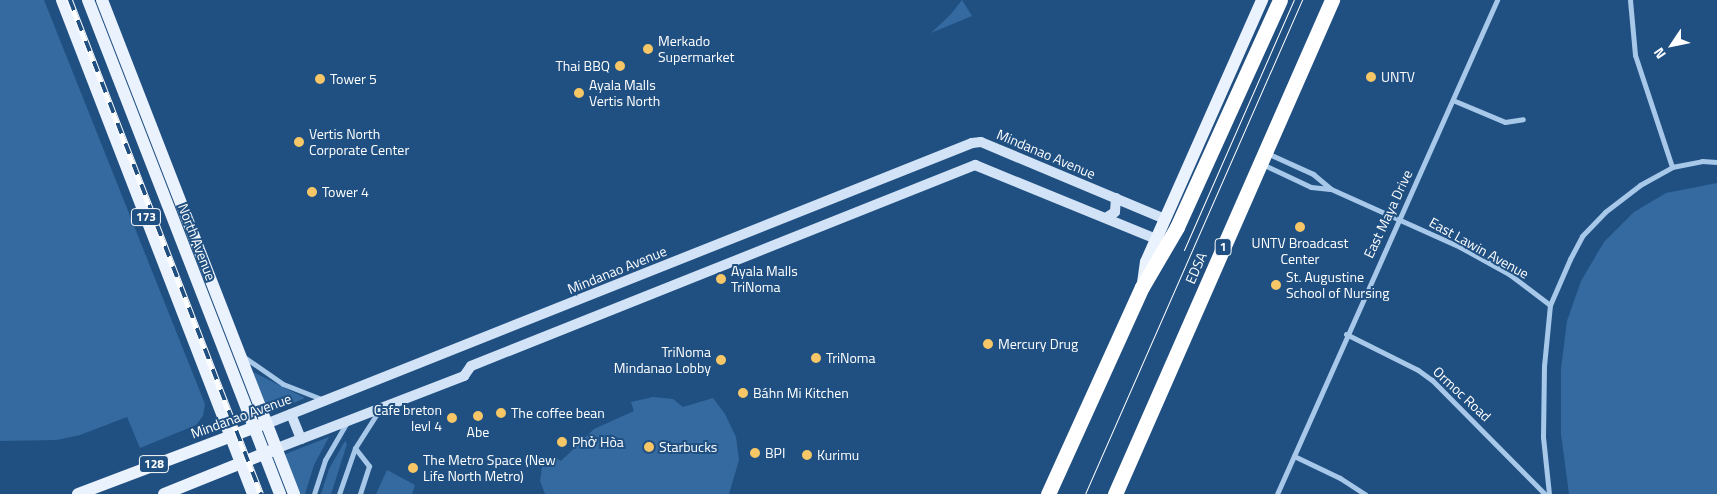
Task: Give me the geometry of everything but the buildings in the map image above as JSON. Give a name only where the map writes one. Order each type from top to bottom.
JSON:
[{"type":"highway","points":[[1048,494],[1142,287],[1177,227],[1280,0]]},
{"type":"highway","name":"EDSA","points":[[1115,494],[1332,0]]},
{"type":"main road","name":"173","points":[[62,0],[253,494]]},
{"type":"main road","name":"North Avenue","points":[[88,0],[127,101],[177,213]]},
{"type":"main road","name":"North Avenue","points":[[102,0],[128,66],[177,213],[270,452],[280,494]]},
{"type":"main road","points":[[1142,287],[1146,262],[1262,0]]},
{"type":"main road","points":[[108,49],[128,66]]},
{"type":"main road","points":[[127,101],[134,84]]},
{"type":"main road","name":"North Avenue","points":[[199,270],[237,350],[260,425]]},
{"type":"main road","name":"Mindanao Avenue","points":[[78,494],[260,425]]},
{"type":"main road","name":"North Avenue","points":[[270,452],[294,494]]},
{"type":"main road","name":"128","points":[[164,494],[270,452]]},
{"type":"street","name":"East Maya Drive","points":[[1277,494],[1398,218],[1455,101],[1497,0]]},
{"type":"street","points":[[1630,0],[1635,56],[1672,167]]},
{"type":"street","points":[[1455,101],[1505,122],[1523,119]]},
{"type":"street","name":"Mindanao Avenue","points":[[260,425],[327,401],[972,143],[981,142],[1165,219]]},
{"type":"street","name":"East Lawin Avenue","points":[[1263,158],[1311,187],[1331,189],[1398,218],[1509,274],[1550,304]]},
{"type":"street","name":"East Lawin Avenue","points":[[1263,158],[1314,174],[1331,189]]},
{"type":"street","points":[[1549,494],[1543,428],[1544,366],[1550,304],[1582,236],[1614,204],[1672,167],[1702,161],[1717,162]]},
{"type":"street","points":[[270,452],[464,376],[471,366],[975,165],[1156,239]]},
{"type":"street","points":[[1106,218],[1115,212],[1116,198]]},
{"type":"street","name":"Ormoc Road","points":[[1346,334],[1418,370],[1432,380],[1545,494]]},
{"type":"street","points":[[237,350],[253,366],[283,384],[327,401]]},
{"type":"street","points":[[339,494],[355,448],[382,408]]},
{"type":"street","points":[[292,414],[301,439]]},
{"type":"street","points":[[314,494],[326,458],[348,421]]},
{"type":"street","points":[[355,448],[369,466],[360,494]]},
{"type":"street","points":[[1294,456],[1340,478],[1365,494]]},
{"type":"shaded area","points":[[0,0],[44,0],[205,404],[203,416],[196,425],[140,448],[127,417],[80,435],[57,440],[0,441]]},
{"type":"shaded area","points":[[962,0],[972,16],[931,33],[951,14]]},
{"type":"shaded area","points":[[1717,183],[1717,494],[1569,494],[1561,434],[1561,369],[1567,321],[1581,281],[1604,242],[1634,212],[1666,193]]},
{"type":"shaded area","points":[[251,371],[305,398],[268,414]]},
{"type":"shaded area","points":[[653,397],[673,399],[683,407],[713,398],[725,414],[736,437],[739,460],[729,494],[545,494],[540,481],[542,467],[550,466],[556,458],[561,461],[594,429],[634,411],[631,402]]},
{"type":"shaded area","points":[[329,437],[314,465],[305,494],[299,494],[283,455]]},
{"type":"shaded area","points":[[345,441],[347,444],[331,494],[321,494],[329,469]]},
{"type":"shaded area","points":[[387,470],[415,485],[412,494],[376,494]]},
{"type":"tram line","points":[[1184,250],[1294,0]]},
{"type":"tram line","points":[[1085,494],[1302,0]]},
{"type":"railway","points":[[70,0],[261,494]]},
{"type":"place","name":"Merkado Supermarket","points":[[648,49]]},
{"type":"place","name":"Thai BBQ","points":[[620,66]]},
{"type":"place","name":"UNTV","points":[[1371,77]]},
{"type":"place","name":"Tower 5","points":[[320,79]]},
{"type":"place","name":"Ayala Malls Vertis North","points":[[579,93]]},
{"type":"place","name":"Vertis North Corporate Center","points":[[299,142]]},
{"type":"place","name":"Tower 4","points":[[312,192]]},
{"type":"place","name":"UNTV Broadcast Center","points":[[1300,227]]},
{"type":"place","name":"Ayala Malls TriNoma","points":[[721,279]]},
{"type":"place","name":"St. Augustine School of Nursing","points":[[1276,285]]},
{"type":"place","name":"Mercury Drug","points":[[988,344]]},
{"type":"place","name":"TriNoma","points":[[816,358]]},
{"type":"place","name":"TriNoma Mindanao Lobby","points":[[721,360]]},
{"type":"place","name":"Báhn Mi Kitchen","points":[[743,393]]},
{"type":"place","name":"The coffee bean","points":[[501,413]]},
{"type":"place","name":"Abe","points":[[478,416]]},
{"type":"place","name":"Cafe breton levl 4","points":[[452,418]]},
{"type":"place","name":"Phở Hòa","points":[[562,442]]},
{"type":"place","name":"Starbucks","points":[[649,447]]},
{"type":"place","name":"BPI","points":[[755,453]]},
{"type":"place","name":"Kurimu","points":[[807,455]]},
{"type":"place","name":"The Metro Space (New Life North Metro)","points":[[413,468]]}]
